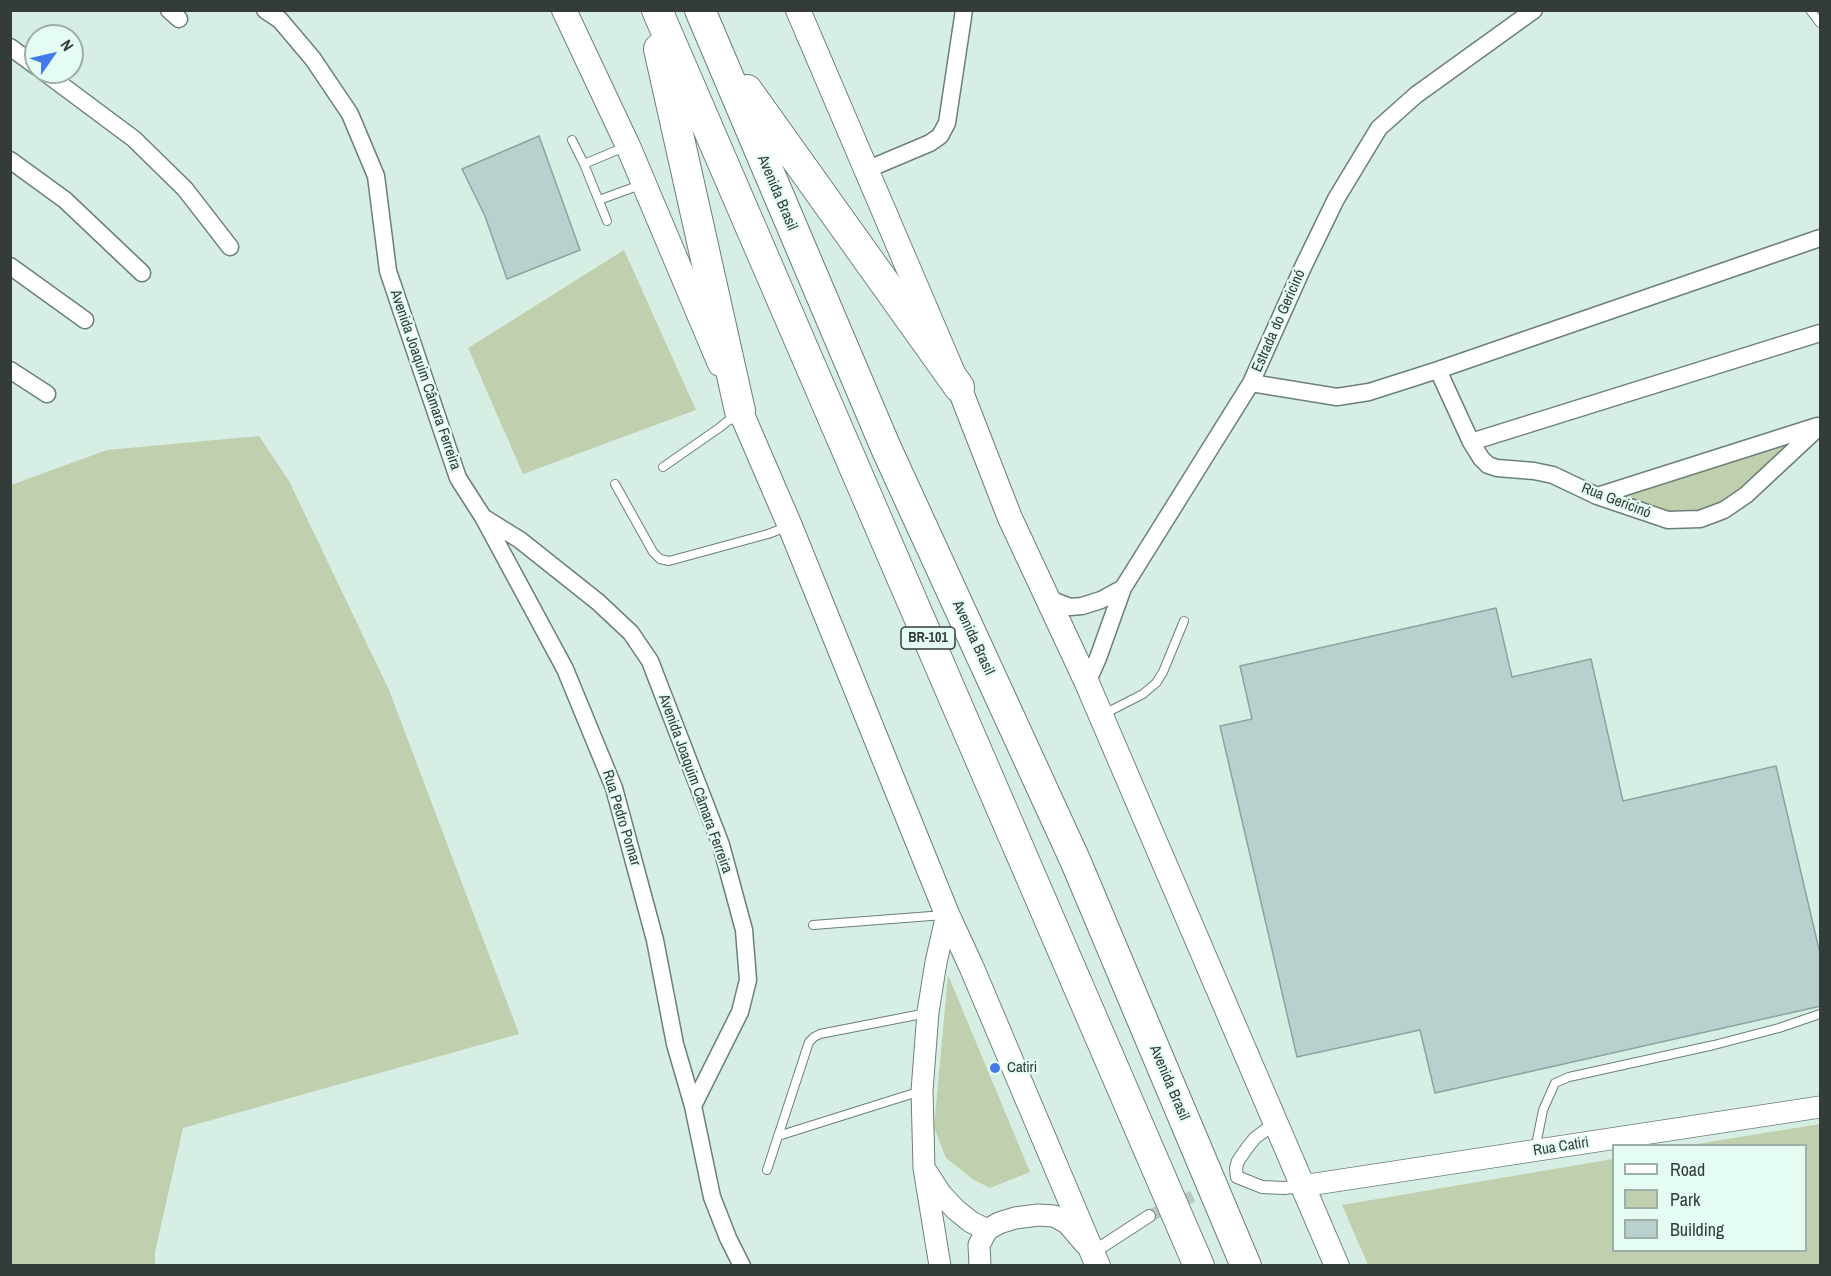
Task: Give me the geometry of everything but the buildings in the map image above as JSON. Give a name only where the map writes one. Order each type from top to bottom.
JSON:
[{"type":"highway","points":[[651,10],[740,411]]},
{"type":"highway","name":"BR-101","points":[[657,10],[1199,1266]]},
{"type":"highway","name":"Avenida Brasil","points":[[700,10],[886,448],[1075,860],[1246,1266]]},
{"type":"highway","points":[[714,44],[959,387]]},
{"type":"main road","points":[[564,10],[628,146],[790,526],[947,914],[1095,1259]]},
{"type":"main road","points":[[798,10],[959,387],[1010,518],[1087,683],[1337,1266]]},
{"type":"street","name":"Avenida Joaquim Câmara Ferreira","points":[[264,10],[280,20],[313,59],[350,114],[376,176],[388,271],[458,478],[483,517],[520,540],[598,602],[631,633],[650,661],[721,845],[744,930],[748,980],[740,1012],[693,1106]]},
{"type":"street","points":[[866,170],[930,143],[940,136],[947,123],[964,10]]},
{"type":"street","name":"Estrada do Gericinó","points":[[1087,683],[1123,588],[1251,382],[1336,199],[1379,128],[1416,95],[1534,10]]},
{"type":"street","points":[[10,47],[24,57]]},
{"type":"street","points":[[60,84],[134,139],[185,189],[230,247]]},
{"type":"street","points":[[10,160],[65,200],[142,273]]},
{"type":"street","points":[[1251,382],[1337,397],[1369,392],[1821,238]]},
{"type":"street","points":[[10,266],[85,320]]},
{"type":"street","points":[[1472,442],[1821,333]]},
{"type":"street","points":[[10,370],[47,394]]},
{"type":"street","name":"Rua Gericinó","points":[[1438,370],[1472,442],[1488,465],[1553,475],[1597,496],[1668,520],[1700,519],[1724,510],[1746,495],[1821,425]]},
{"type":"street","points":[[1597,496],[1821,425]]},
{"type":"street","name":"Rua Pedro Pornar","points":[[483,517],[565,669],[614,788],[655,940],[675,1044],[693,1106],[712,1197],[742,1266]]},
{"type":"street","points":[[1048,599],[1070,607],[1082,606],[1101,600],[1123,588]]},
{"type":"street","points":[[940,1266],[924,1168],[922,1091],[928,1012],[947,914]]},
{"type":"street","name":"Rua Catiri","points":[[1302,1186],[1821,1107]]},
{"type":"street","points":[[1275,1123],[1246,1148],[1238,1161],[1232,1179],[1262,1187],[1302,1186]]},
{"type":"street","points":[[924,1168],[941,1194],[956,1210],[971,1222],[987,1230]]},
{"type":"street","points":[[980,1266],[979,1245],[987,1230],[1015,1218],[1038,1215],[1054,1216],[1067,1223],[1095,1259],[1149,1216]]},
{"type":"lane","points":[[1810,10],[1821,23]]},
{"type":"lane","points":[[572,140],[607,221]]},
{"type":"lane","points":[[584,165],[628,146]]},
{"type":"lane","points":[[599,200],[644,184]]},
{"type":"lane","points":[[663,467],[740,411]]},
{"type":"lane","points":[[615,484],[653,552],[660,559],[669,561],[790,526]]},
{"type":"lane","points":[[1101,716],[1143,694],[1156,683],[1163,672],[1184,621]]},
{"type":"lane","points":[[813,925],[947,914]]},
{"type":"lane","points":[[767,1170],[809,1042],[814,1037],[928,1012]]},
{"type":"lane","points":[[1535,1151],[1543,1110],[1555,1083],[1569,1077],[1714,1045],[1821,1014]]},
{"type":"lane","points":[[778,1136],[922,1091]]},
{"type":"green space","points":[[624,250],[696,410],[523,474],[468,348]]},
{"type":"green space","points":[[1820,425],[1746,495],[1700,519],[1597,496]]},
{"type":"green space","points":[[259,436],[289,481],[389,690],[519,1034],[183,1128],[155,1252],[155,1265],[11,1265],[11,485],[107,450]]},
{"type":"green space","points":[[948,975],[1030,1172],[990,1188],[974,1180],[946,1158],[934,1127]]},
{"type":"green space","points":[[1820,1124],[1820,1265],[1368,1265],[1342,1205],[1612,1159],[1612,1252],[1807,1252],[1807,1144],[1697,1144]]},
{"type":"tunnel","points":[[1149,1216],[1227,1181]]},
{"type":"place","name":"Catiri","points":[[995,1068]]}]
